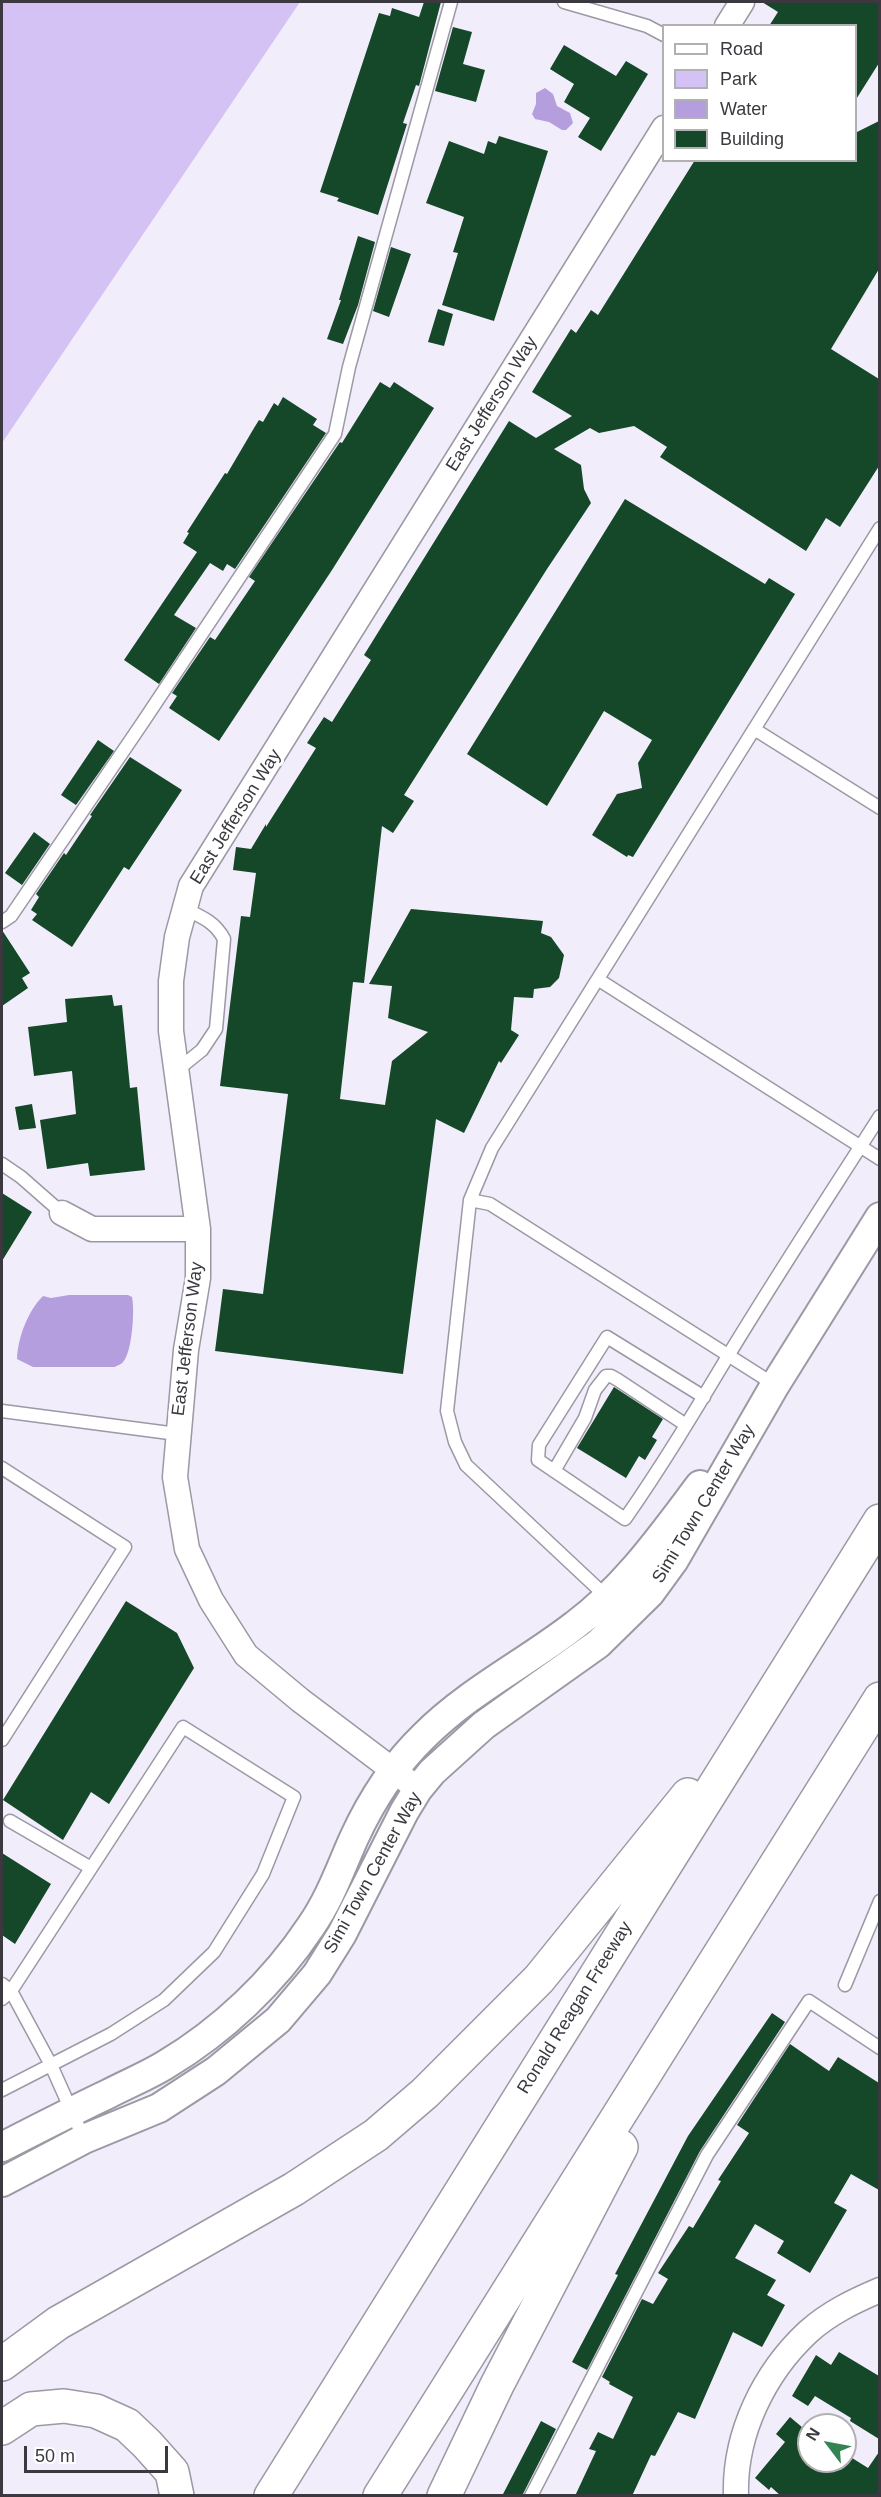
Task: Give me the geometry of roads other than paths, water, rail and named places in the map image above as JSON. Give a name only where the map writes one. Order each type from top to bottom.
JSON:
[{"type":"highway","name":"Ronald Reagan Freeway","points":[[271,2496],[879,1521]]},
{"type":"highway","points":[[2,2364],[58,2323],[294,2189],[376,2135],[393,2121],[539,1979],[782,1676]]},
{"type":"highway","points":[[380,2496],[879,1700]]},
{"type":"highway","points":[[444,2496],[497,2385],[597,2196],[702,1983]]},
{"type":"highway","points":[[2,2428],[31,2409],[64,2406],[96,2411],[127,2425],[147,2444],[172,2472],[177,2496]]},
{"type":"street","points":[[728,24],[742,2]]},
{"type":"street","name":"East Jefferson Way","points":[[418,1789],[300,1700],[246,1654],[211,1600],[187,1549],[175,1477],[186,1350],[198,1278],[198,1229],[171,1031],[171,981],[177,937],[191,886],[662,130]]},
{"type":"street","points":[[62,1213],[92,1229],[198,1229]]},
{"type":"street","name":"Simi Town Center Way","points":[[2,2182],[84,2139],[159,2108],[216,2071],[278,2020],[317,1974],[342,1934],[404,1812],[418,1789],[437,1766],[484,1725],[598,1644],[628,1618],[650,1593],[674,1560],[775,1385],[879,1217]]},
{"type":"street","name":"Simi Town Center Way","points":[[2,2147],[165,2065],[229,2020],[274,1974],[311,1926],[331,1893],[355,1836],[377,1795],[423,1736],[468,1698],[578,1623],[607,1597],[658,1541],[775,1385]]},
{"type":"street","points":[[736,2496],[735,2478],[742,2440],[753,2407],[776,2368],[809,2331],[847,2304],[879,2290]]},
{"type":"lane","points":[[2,922],[11,916],[335,434],[349,367],[452,2]]},
{"type":"lane","points":[[564,2],[647,26],[662,34]]},
{"type":"lane","points":[[628,1618],[466,1465],[455,1442],[447,1411],[470,1200],[492,1148],[879,528]]},
{"type":"lane","points":[[754,729],[879,808]]},
{"type":"lane","points":[[176,1071],[201,1050],[216,1029],[224,939],[218,927],[184,909]]},
{"type":"lane","points":[[598,980],[879,1159]]},
{"type":"lane","points":[[704,1397],[607,1337],[539,1445],[538,1460],[625,1518],[704,1397],[879,1116]]},
{"type":"lane","points":[[2,1164],[62,1213]]},
{"type":"lane","points":[[470,1200],[490,1204],[775,1385]]},
{"type":"lane","points":[[554,1471],[585,1418],[595,1390],[606,1376],[612,1376],[686,1425]]},
{"type":"lane","points":[[2,1411],[177,1434]]},
{"type":"lane","points":[[2,1468],[125,1547],[2,1740]]},
{"type":"lane","points":[[2,2090],[51,2065],[111,2034],[164,2000],[214,1952],[263,1874],[294,1797],[183,1727],[91,1868],[5,1991],[51,2065],[84,2139]]},
{"type":"lane","points":[[10,1821],[91,1868]]},
{"type":"lane","points":[[845,1985],[879,1901]]},
{"type":"lane","points":[[531,2496],[707,2155],[809,2001],[879,2048]]},
{"type":"water","points":[[545,88],[553,94],[557,106],[570,113],[573,123],[566,130],[549,122],[535,119],[532,114],[536,104],[536,93]]},
{"type":"water","points":[[69,1295],[128,1295],[132,1297],[131,1341],[126,1357],[121,1363],[115,1367],[33,1367],[17,1359],[19,1342],[25,1325],[38,1302],[43,1296],[51,1298]]}]
